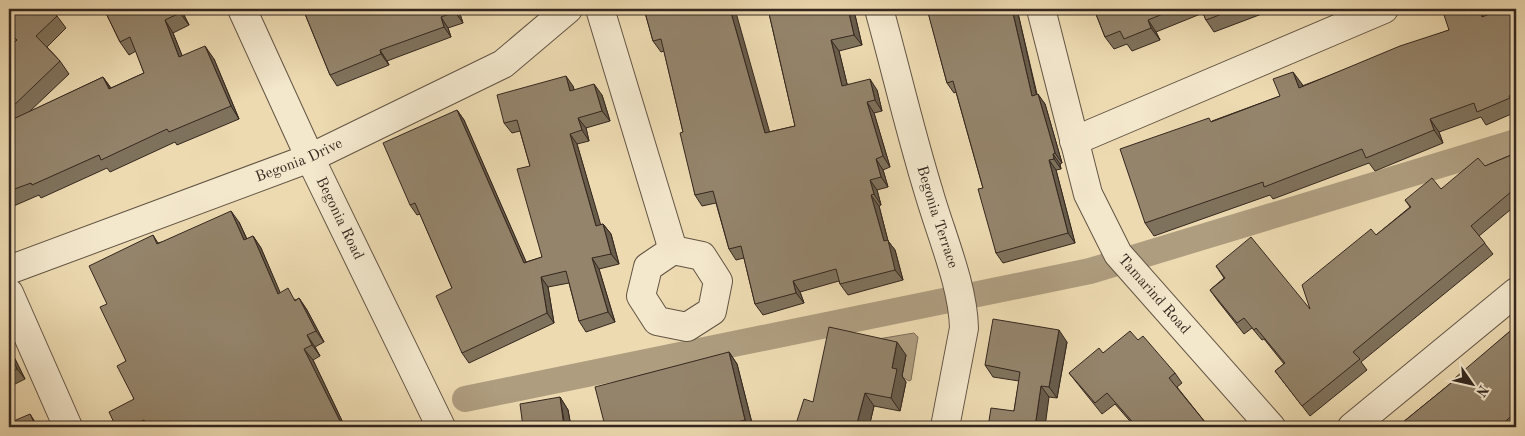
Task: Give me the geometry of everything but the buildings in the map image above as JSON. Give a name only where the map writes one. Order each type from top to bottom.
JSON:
[{"type":"street","name":"Begonia Road","points":[[242,9],[310,158],[442,427]]},
{"type":"street","name":"Begonia Drive","points":[[9,270],[310,158],[503,64],[568,9]]},
{"type":"street","points":[[600,9],[673,250]]},
{"type":"street","name":"Begonia Terrace","points":[[879,9],[928,191],[961,300],[964,328],[945,427]]},
{"type":"street","name":"Tamarind Road","points":[[1041,9],[1088,194],[1118,254],[1271,427]]},
{"type":"street","points":[[1074,141],[1384,9]]},
{"type":"street","points":[[1352,427],[1516,292]]},
{"type":"street","points":[[9,293],[68,427]]},
{"type":"shaded area","points":[[914,333],[918,337],[911,380],[909,381],[902,377],[878,339]]},
{"type":"waterway","points":[[465,399],[1090,271],[1516,142]]}]
